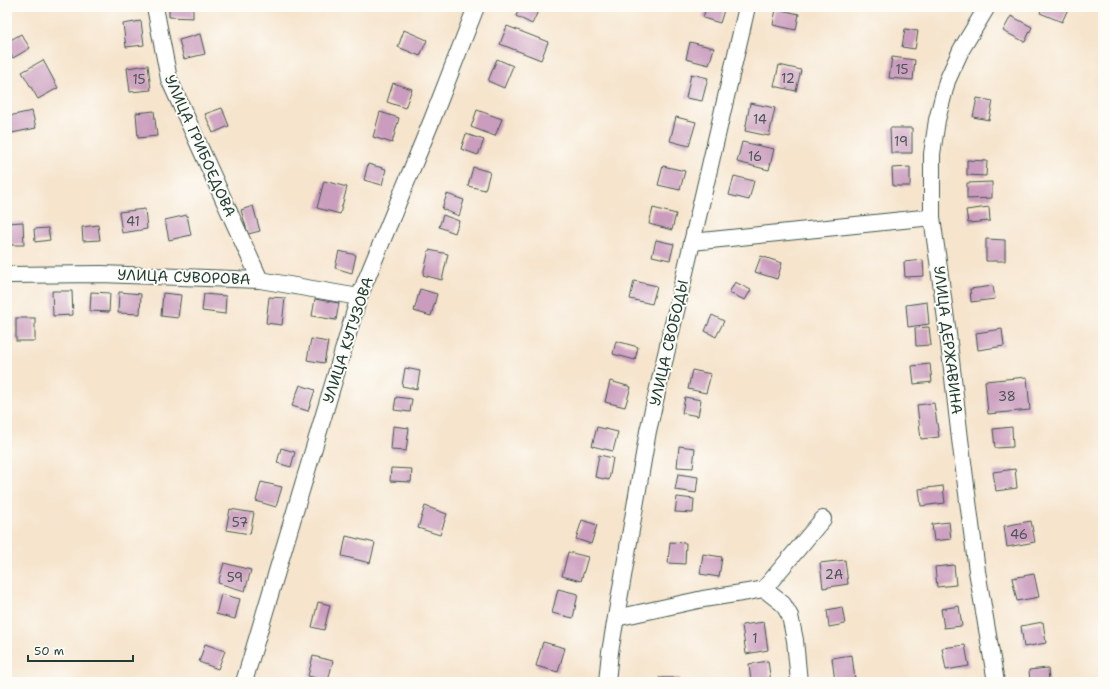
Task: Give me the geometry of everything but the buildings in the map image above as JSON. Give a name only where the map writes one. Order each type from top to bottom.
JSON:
[{"type":"street","name":"УЛИЦА ГРИБОЕДОВА","points":[[155,7],[169,79],[260,280]]},
{"type":"street","name":"УЛИЦА КУТУЗОВА","points":[[244,682],[359,297],[432,120],[476,7]]},
{"type":"street","name":"УЛИЦА СВОБОДЫ","points":[[607,682],[610,652],[648,431],[747,7]]},
{"type":"street","name":"УЛИЦА ДЕРЖАВИНА","points":[[987,7],[961,50],[947,81],[938,113],[932,154],[932,217],[977,571],[996,682]]},
{"type":"street","points":[[692,242],[932,217]]},
{"type":"street","name":"УЛИЦА СУВОРОВА","points":[[7,275],[101,274],[260,280],[359,297]]},
{"type":"street","points":[[616,618],[704,599],[764,589],[823,519]]},
{"type":"street","points":[[764,589],[782,604],[790,616],[795,640],[799,682]]}]
